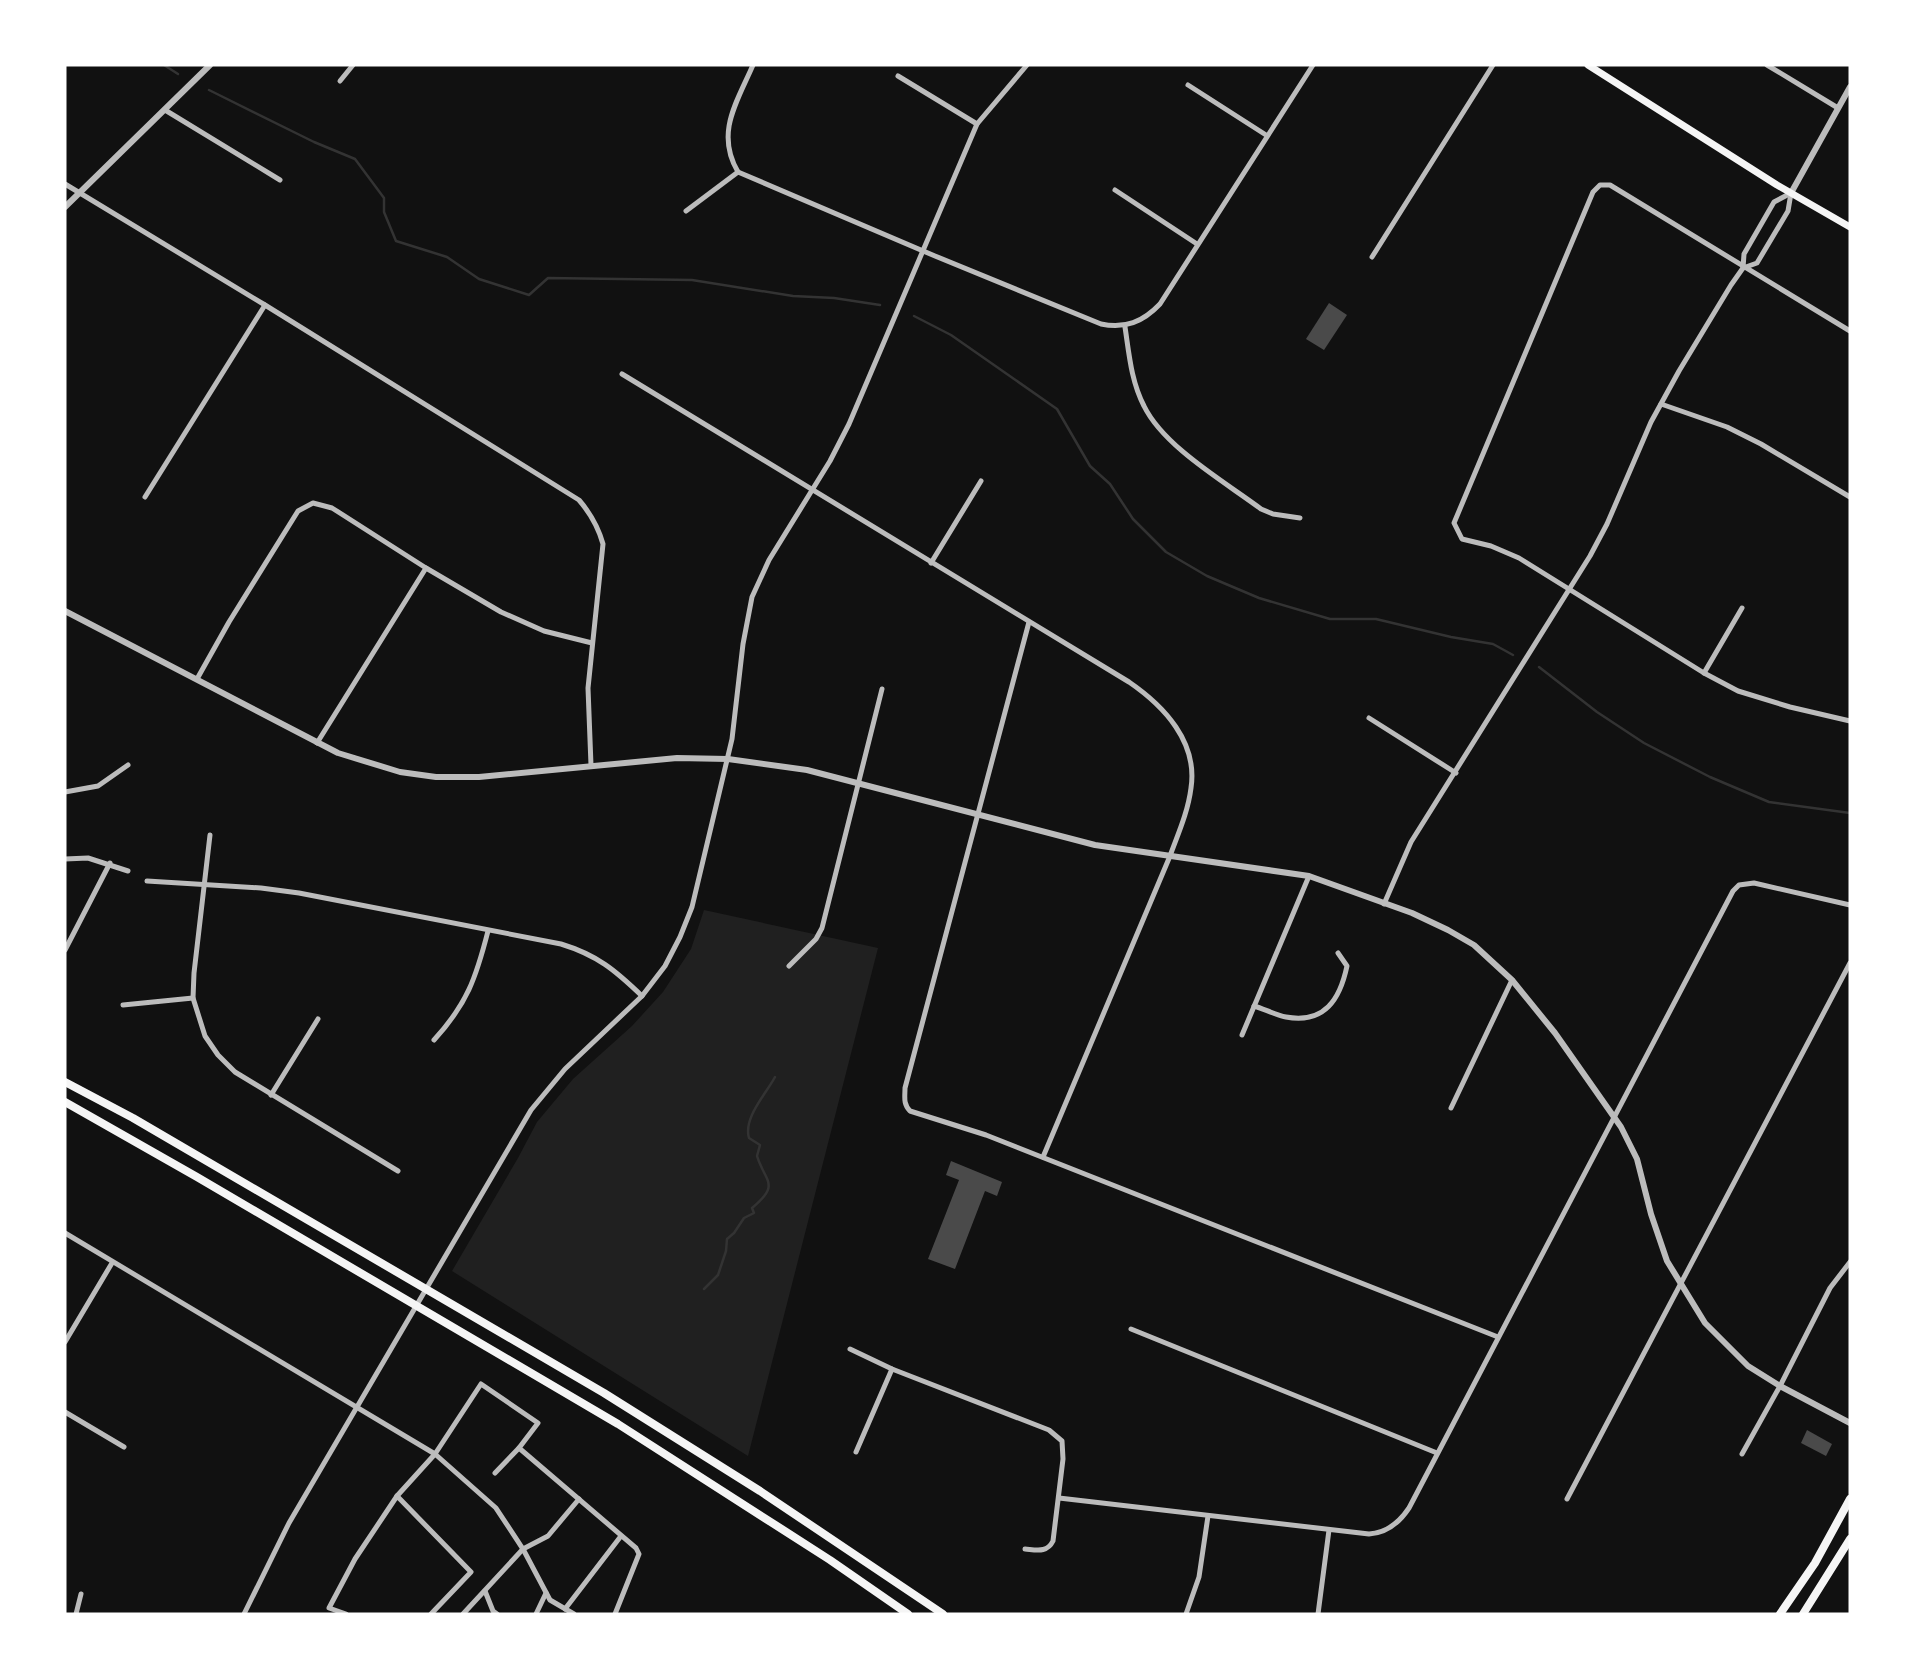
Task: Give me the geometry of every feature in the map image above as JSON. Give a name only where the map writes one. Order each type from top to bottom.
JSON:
[{"type":"main road","points":[[1588,65],[1791,193],[1850,227]]},
{"type":"main road","points":[[65,1082],[133,1118],[604,1393],[742,1480],[943,1614]]},
{"type":"main road","points":[[65,1102],[640,1438],[830,1560],[908,1614]]},
{"type":"main road","points":[[1780,1614],[1815,1563],[1850,1499]]},
{"type":"main road","points":[[1803,1614],[1850,1539]]},
{"type":"street","points":[[65,207],[210,65]]},
{"type":"street","points":[[340,81],[353,65]]},
{"type":"street","points":[[753,65],[728,128],[727,150],[738,172],[1101,324],[1125,327],[1151,313],[1160,304],[1313,65]]},
{"type":"street","points":[[244,1614],[289,1523],[531,1110],[565,1069],[642,996],[665,966],[686,925],[728,759],[744,634],[752,597],[769,560],[810,489],[830,461],[849,424],[977,124],[1027,65]]},
{"type":"street","points":[[1372,257],[1493,65]]},
{"type":"street","points":[[1767,65],[1838,108]]},
{"type":"street","points":[[898,76],[977,124]]},
{"type":"street","points":[[1188,85],[1266,135]]},
{"type":"street","points":[[1384,904],[1411,842],[1570,589],[1607,524],[1661,404],[1720,300],[1744,268],[1757,263],[1788,211],[1791,193],[1850,87]]},
{"type":"street","points":[[165,110],[280,180]]},
{"type":"street","points":[[686,211],[738,172]]},
{"type":"street","points":[[65,184],[579,500],[592,516],[603,544],[588,688],[591,765]]},
{"type":"street","points":[[1850,331],[1610,185],[1600,185],[1592,192],[1454,523],[1462,539],[1505,551],[1738,691],[1850,721]]},
{"type":"street","points":[[1115,190],[1197,244]]},
{"type":"street","points":[[1744,268],[1744,254],[1774,202],[1791,193]]},
{"type":"street","points":[[145,497],[265,305]]},
{"type":"street","points":[[1125,327],[1139,396],[1154,423],[1167,438],[1261,509],[1273,514],[1300,518]]},
{"type":"street","points":[[622,374],[1138,687],[1156,701],[1174,723],[1187,750],[1192,785],[1188,808],[1043,1157]]},
{"type":"street","points":[[1661,404],[1727,427],[1850,497]]},
{"type":"street","points":[[931,563],[981,481]]},
{"type":"street","points":[[197,679],[298,511],[313,503],[332,508],[426,568],[525,623],[592,643]]},
{"type":"street","points":[[317,743],[426,568]]},
{"type":"street","points":[[1704,673],[1742,608]]},
{"type":"street","points":[[65,611],[317,743],[379,768],[436,777],[479,776],[677,758],[728,759],[807,770],[1095,845],[1309,876],[1436,924],[1475,945],[1512,981],[1555,1033],[1614,1115],[1637,1159],[1667,1261],[1705,1323],[1748,1366],[1780,1387],[1850,1423]]},
{"type":"street","points":[[1029,622],[905,1088],[905,1104],[911,1111],[962,1126],[1043,1157],[1498,1337]]},
{"type":"street","points":[[789,966],[816,939],[822,928],[882,689]]},
{"type":"street","points":[[1369,718],[1456,773]]},
{"type":"street","points":[[65,792],[98,786],[128,765]]},
{"type":"street","points":[[210,835],[193,998],[199,1021],[218,1055],[235,1073],[398,1171]]},
{"type":"street","points":[[65,859],[88,858],[128,871]]},
{"type":"street","points":[[65,950],[110,863]]},
{"type":"street","points":[[1242,1035],[1309,876]]},
{"type":"street","points":[[147,881],[299,893],[580,950],[612,967],[642,996]]},
{"type":"street","points":[[1059,1498],[1369,1534],[1390,1528],[1409,1508],[1614,1115],[1726,904],[1739,885],[1754,883],[1850,905]]},
{"type":"street","points":[[433,1040],[461,1007],[469,993],[488,931]]},
{"type":"street","points":[[1254,1006],[1286,1017],[1320,1014],[1331,1007],[1348,966],[1338,953]]},
{"type":"street","points":[[1567,1499],[1850,963]]},
{"type":"street","points":[[1451,1108],[1512,981]]},
{"type":"street","points":[[123,1005],[193,998]]},
{"type":"street","points":[[271,1096],[318,1019]]},
{"type":"street","points":[[65,1233],[435,1454],[496,1508],[523,1549],[550,1600],[574,1614]]},
{"type":"street","points":[[1742,1454],[1780,1387],[1830,1288],[1850,1262]]},
{"type":"street","points":[[65,1342],[112,1263]]},
{"type":"street","points":[[1131,1329],[1437,1453]]},
{"type":"street","points":[[850,1349],[892,1369],[1039,1426],[1062,1441],[1055,1534],[1050,1547],[1044,1550],[1025,1549]]},
{"type":"street","points":[[856,1452],[892,1369]]},
{"type":"street","points":[[346,1614],[327,1611],[355,1559],[397,1496],[435,1454],[481,1384],[538,1423],[495,1473]]},
{"type":"street","points":[[65,1412],[124,1447]]},
{"type":"street","points":[[519,1448],[636,1548],[639,1554],[615,1614]]},
{"type":"street","points":[[397,1496],[471,1572],[431,1614]]},
{"type":"street","points":[[463,1614],[523,1549],[548,1536],[579,1499]]},
{"type":"street","points":[[1186,1614],[1194,1597],[1201,1568],[1208,1516]]},
{"type":"street","points":[[1318,1614],[1329,1530]]},
{"type":"street","points":[[565,1609],[621,1536]]},
{"type":"street","points":[[485,1591],[494,1613]]},
{"type":"street","points":[[536,1614],[546,1593]]},
{"type":"street","points":[[76,1614],[81,1594]]},
{"type":"shaded area","points":[[704,910],[878,948],[748,1456],[452,1271],[537,1122],[573,1079],[632,1026],[663,992],[691,949]]},
{"type":"building","points":[[1329,303],[1347,315],[1324,350],[1306,339]]},
{"type":"building","points":[[951,1161],[1002,1182],[997,1196],[985,1191],[955,1269],[928,1259],[959,1180],[946,1175]]},
{"type":"building","points":[[1807,1430],[1832,1444],[1826,1456],[1801,1443]]},
{"type":"waterway","points":[[164,65],[178,74]]},
{"type":"waterway","points":[[209,90],[314,142],[355,159],[384,198],[384,212],[396,241],[447,257],[479,279],[529,295],[548,278],[692,280],[793,296],[834,298],[880,305]]},
{"type":"waterway","points":[[914,316],[951,335],[1057,409],[1090,466],[1110,484],[1133,519],[1166,552],[1207,576],[1259,598],[1330,619],[1376,619],[1493,644],[1513,655]]},
{"type":"waterway","points":[[1539,667],[1597,712],[1644,743],[1710,777],[1769,802],[1850,813]]},
{"type":"waterway","points":[[704,1289],[718,1275],[727,1239],[744,1218],[754,1213],[752,1208],[768,1188],[767,1178],[757,1156],[760,1145],[749,1138],[748,1130],[756,1106],[775,1077]]}]
